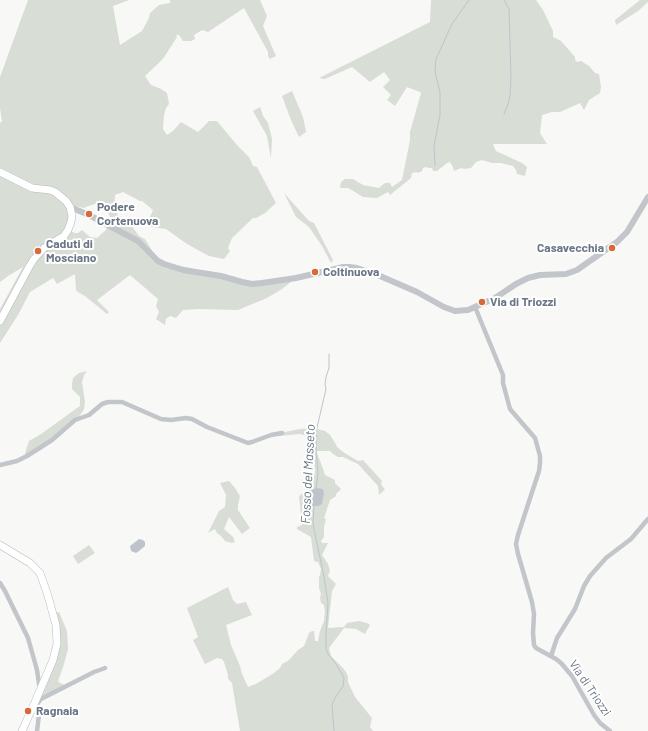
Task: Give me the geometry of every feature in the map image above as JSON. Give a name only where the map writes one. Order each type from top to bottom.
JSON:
[{"type":"main road","points":[[0,172],[32,188],[55,192],[66,200],[72,215],[68,230],[64,236],[37,254],[0,322]]},
{"type":"main road","points":[[0,545],[30,563],[38,570],[48,596],[57,633],[57,644],[51,666],[41,687],[36,704],[22,731]]},
{"type":"street","points":[[70,207],[138,241],[164,264],[183,270],[221,276],[252,284],[262,284],[296,278],[335,268],[350,267],[380,276],[417,292],[450,310],[460,311],[468,310],[495,298],[528,278],[540,275],[566,274],[577,270],[617,242],[627,232],[648,197]]},
{"type":"street","points":[[71,222],[75,217],[87,215]]},
{"type":"street","name":"Via di Triozzi","points":[[475,307],[503,374],[503,383],[510,409],[535,438],[540,456],[539,471],[516,544],[532,602],[534,614],[532,633],[534,645],[536,648],[561,663],[572,676],[594,715],[600,723],[610,731]]},
{"type":"street","points":[[0,465],[17,461],[27,456],[52,440],[75,420],[81,419],[102,404],[108,402],[122,402],[162,419],[192,419],[207,427],[248,443],[282,433]]},
{"type":"street","points":[[551,656],[557,638],[576,609],[584,586],[590,576],[606,558],[631,540],[648,519]]},
{"type":"street","points":[[0,583],[6,591],[28,638],[38,670],[39,684],[41,687]]},
{"type":"street","points":[[37,731],[39,714],[36,704],[41,699],[105,668]]},
{"type":"shaded area","points":[[28,0],[129,0],[113,6],[120,45],[142,31],[150,13],[159,5],[170,3],[170,0],[260,0],[267,16],[263,26],[276,56],[270,59],[268,56],[268,52],[244,8],[208,32],[202,30],[194,35],[195,39],[191,41],[183,41],[179,35],[176,35],[177,37],[163,59],[145,76],[151,85],[167,93],[169,104],[164,115],[163,129],[167,135],[181,122],[198,132],[209,121],[217,121],[249,157],[253,166],[257,167],[276,203],[265,213],[253,218],[232,238],[228,248],[230,251],[224,259],[209,256],[187,244],[166,229],[146,226],[153,210],[142,201],[123,192],[115,195],[114,208],[118,215],[131,225],[139,236],[145,239],[158,260],[242,282],[296,278],[267,298],[238,310],[183,310],[176,318],[170,316],[166,319],[165,325],[156,319],[159,312],[156,306],[158,299],[130,275],[97,300],[109,312],[107,314],[76,290],[75,274],[57,284],[53,278],[30,292],[18,315],[0,343],[0,309],[23,267],[0,282],[0,123],[2,121],[0,108],[0,77]],"holes":[[[95,204],[105,206],[110,217],[106,230],[97,238],[90,237],[82,230],[78,233],[68,230],[70,205],[84,208]]]},
{"type":"shaded area","points":[[431,0],[536,0],[543,10],[553,31],[553,37],[561,41],[575,57],[577,62],[581,61],[589,66],[595,73],[599,74],[601,87],[600,93],[589,100],[584,110],[580,103],[560,112],[552,112],[542,115],[540,133],[547,144],[493,145],[496,151],[522,163],[527,167],[525,176],[517,174],[513,166],[501,163],[492,163],[482,160],[476,162],[471,168],[461,168],[454,171],[450,162],[437,171],[433,171],[432,168],[426,167],[418,173],[412,173],[411,178],[390,195],[388,192],[377,198],[363,197],[348,188],[340,188],[341,182],[345,179],[353,179],[363,185],[379,188],[385,183],[390,183],[392,187],[402,180],[410,140],[410,132],[421,93],[407,87],[395,106],[387,100],[391,95],[383,87],[390,80],[384,72],[370,82],[352,67],[325,79],[319,78],[430,22]]},
{"type":"shaded area","points":[[640,0],[648,0],[648,2],[638,11],[616,25],[615,20]]},
{"type":"shaded area","points":[[292,91],[303,117],[306,132],[299,137],[282,96]]},
{"type":"shaded area","points":[[260,107],[263,116],[268,123],[272,139],[271,158],[267,136],[253,111]]},
{"type":"shaded area","points":[[284,193],[309,221],[314,223],[333,260],[331,263],[309,227],[296,217]]},
{"type":"shaded area","points":[[87,371],[82,382],[85,402],[84,409],[81,414],[24,458],[29,441],[80,406],[80,397],[72,389],[73,378],[79,373]]},
{"type":"shaded area","points":[[313,428],[325,431],[330,435],[338,448],[343,452],[358,461],[363,460],[382,481],[381,484],[385,490],[379,495],[378,486],[358,464],[343,457],[338,457],[330,451],[316,451],[325,475],[335,480],[335,483],[341,489],[336,496],[330,500],[324,518],[326,519],[324,537],[321,541],[322,543],[328,543],[322,555],[328,564],[330,571],[328,576],[336,584],[332,591],[328,628],[344,627],[347,623],[359,621],[370,625],[365,634],[356,629],[344,628],[329,648],[331,656],[346,672],[348,682],[355,697],[372,718],[370,727],[373,731],[240,731],[232,683],[228,679],[224,662],[222,659],[217,658],[205,664],[193,640],[198,637],[187,608],[228,587],[233,600],[237,604],[246,602],[252,615],[226,625],[231,645],[248,687],[274,673],[282,664],[288,661],[304,646],[309,633],[312,631],[314,631],[315,641],[318,641],[324,621],[325,611],[324,605],[321,603],[319,588],[321,569],[318,562],[314,561],[311,537],[297,529],[297,527],[302,525],[299,496],[303,493],[304,494],[313,480],[315,472],[311,437],[300,434],[279,436],[275,434]]},
{"type":"shaded area","points":[[229,481],[240,496],[238,510],[250,528],[242,534],[229,517],[224,529],[233,537],[235,542],[232,543],[225,541],[215,529],[208,533],[219,511],[225,507],[226,495],[220,483]]},
{"type":"shaded area","points":[[317,488],[323,489],[324,493],[322,504],[318,506],[311,506],[307,503],[307,495],[312,490]]},
{"type":"shaded area","points":[[139,539],[145,542],[145,546],[136,553],[131,551],[130,546]]},
{"type":"shaded area","points":[[89,545],[95,553],[78,564],[73,556]]},
{"type":"shaded area","points":[[59,612],[67,631],[68,649],[58,681],[67,686],[39,702],[57,644],[53,613]]},
{"type":"waterway","points":[[435,166],[434,146],[440,115],[440,92],[435,72],[436,59],[452,24],[469,0]]},
{"type":"waterway","points":[[504,0],[509,9],[511,77],[510,96],[504,114]]},
{"type":"waterway","name":"Fosso del Masseto","points":[[316,489],[318,473],[316,432],[326,389],[325,384],[329,368],[329,354]]},
{"type":"waterway","name":"Fosso del Masseto","points":[[314,506],[313,524],[328,603],[326,649],[344,678],[343,686],[332,705],[334,731]]},
{"type":"place","name":"Podere Cortenuova","points":[[89,214]]},
{"type":"place","name":"Casavecchia","points":[[612,248]]},
{"type":"place","name":"Caduti di Mosciano","points":[[38,251]]},
{"type":"place","name":"Coltinuova","points":[[315,272]]},
{"type":"place","name":"Via di Triozzi","points":[[482,302]]},
{"type":"place","name":"Ragnaia","points":[[28,711]]}]
